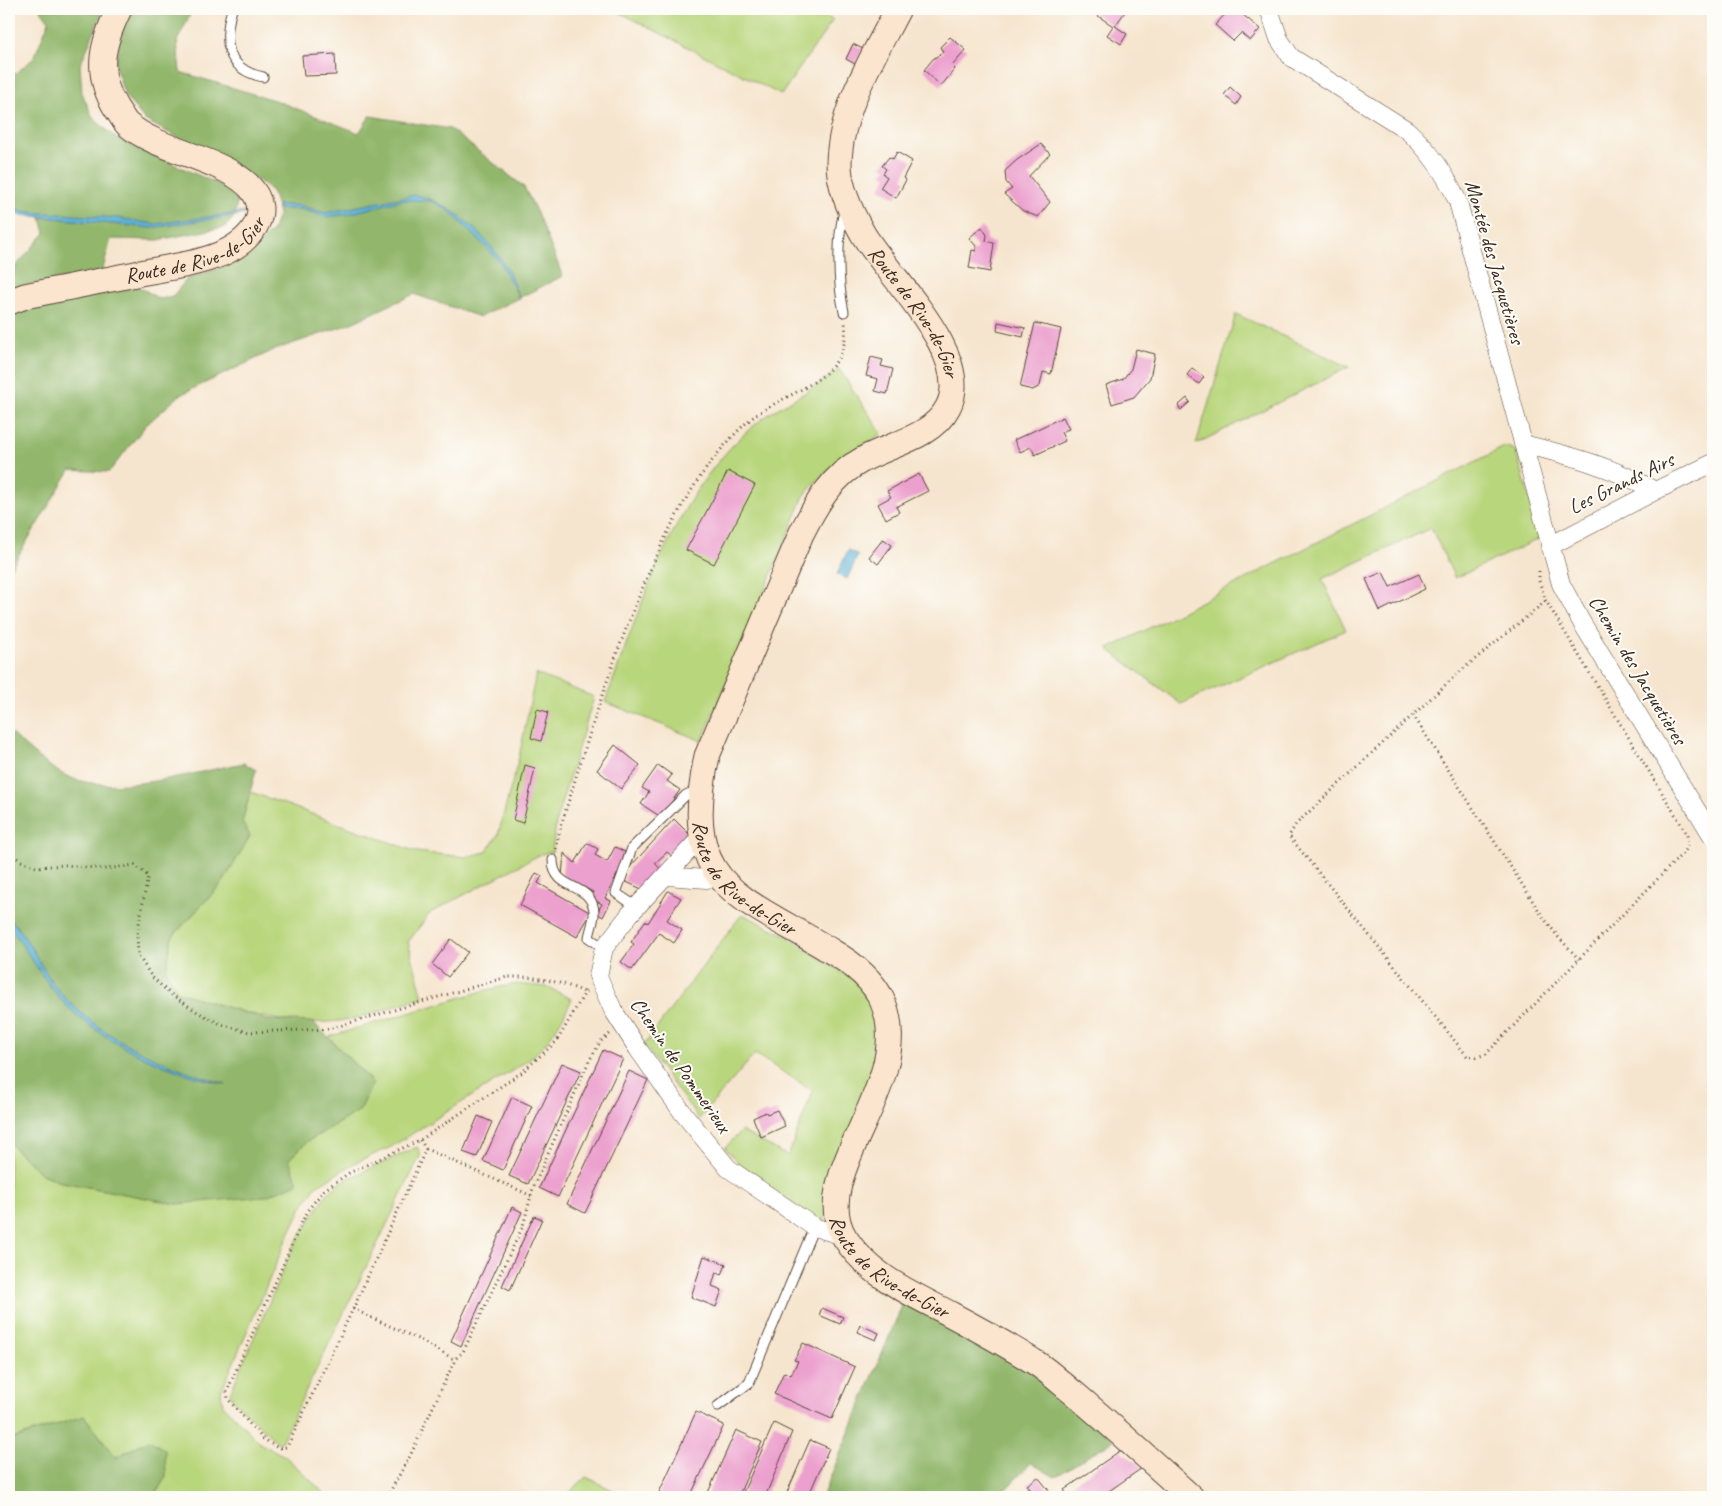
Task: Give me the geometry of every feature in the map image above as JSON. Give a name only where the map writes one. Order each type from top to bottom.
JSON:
[{"type":"main road","name":"Route de Rive-de-Gier","points":[[9,302],[25,296],[165,269],[221,254],[239,244],[256,227],[260,212],[260,200],[247,184],[227,172],[146,135],[126,123],[108,96],[102,78],[103,51],[109,29],[119,9]]},
{"type":"main road","name":"Route de Rive-de-Gier","points":[[898,9],[851,105],[841,139],[839,164],[842,186],[864,235],[942,344],[950,367],[952,388],[948,407],[925,431],[862,460],[841,475],[828,486],[814,508],[720,722],[708,756],[701,789],[702,836],[712,867],[732,892],[762,912],[854,966],[876,989],[886,1011],[890,1045],[884,1076],[844,1168],[837,1192],[837,1218],[843,1236],[858,1256],[889,1282],[1038,1365],[1098,1414],[1191,1497]]},
{"type":"street","name":"Montée des Jacquetières","points":[[1268,9],[1278,39],[1292,57],[1407,130],[1422,144],[1449,180],[1458,202],[1550,546]]},
{"type":"street","points":[[1523,444],[1573,456],[1635,479],[1655,491]]},
{"type":"street","name":"Les Grands Airs","points":[[1550,546],[1713,463]]},
{"type":"street","name":"Chemin des Jacquetières","points":[[1550,546],[1561,584],[1582,624],[1713,837]]},
{"type":"street","points":[[598,976],[604,948],[637,908],[702,836]]},
{"type":"street","points":[[667,876],[706,879],[719,877]]},
{"type":"street","name":"Chemin de Pommerieux","points":[[598,976],[622,1024],[683,1113],[728,1168],[814,1227],[843,1236]]},
{"type":"lane","points":[[232,9],[226,42],[230,54],[237,65],[253,75],[263,77]]},
{"type":"lane","points":[[844,312],[840,294],[841,221],[848,202]]},
{"type":"lane","points":[[637,908],[616,893],[632,848],[686,795],[701,789]]},
{"type":"lane","points":[[553,860],[553,871],[558,878],[587,894],[594,911],[589,938],[604,948]]},
{"type":"lane","points":[[718,1406],[749,1383],[814,1227]]},
{"type":"path","points":[[553,860],[561,825],[622,640],[652,565],[674,517],[708,465],[745,424],[771,405],[819,379],[838,362],[844,351],[847,336],[844,312]]},
{"type":"path","points":[[1546,601],[1457,674],[1296,824],[1290,836],[1467,1056],[1477,1058],[1486,1054],[1684,852],[1688,844],[1687,834],[1546,601],[1539,580],[1539,563],[1542,554],[1550,546]]},
{"type":"path","points":[[1413,716],[1543,917],[1559,938],[1579,959]]},
{"type":"path","points":[[9,852],[21,861],[36,867],[65,865],[106,869],[135,866],[148,876],[137,934],[138,955],[151,976],[168,994],[199,1013],[221,1024],[249,1032],[329,1029],[507,978],[528,976],[570,986],[584,992]]},
{"type":"path","points":[[426,1149],[354,1309],[287,1447],[278,1448],[262,1438],[228,1399],[226,1391],[297,1229],[307,1211],[324,1190],[349,1173],[420,1140],[521,1073],[542,1056],[565,1031],[584,992],[598,976]]},
{"type":"path","points":[[387,1497],[410,1456],[456,1358],[463,1352],[523,1226],[532,1196],[596,1048],[622,1024]]},
{"type":"path","points":[[420,1140],[426,1149],[532,1196]]},
{"type":"path","points":[[354,1309],[456,1358]]},
{"type":"green space","points":[[40,9],[104,9],[80,65],[82,93],[93,118],[117,139],[227,188],[237,201],[235,216],[225,227],[158,240],[111,239],[102,272],[9,288],[9,274],[45,233],[41,217],[9,211],[9,79],[34,58],[49,21]]},
{"type":"green space","points":[[132,9],[193,9],[177,41],[180,72],[277,101],[359,133],[370,116],[450,129],[524,187],[538,215],[563,276],[480,317],[414,294],[347,325],[274,350],[180,395],[146,425],[109,472],[70,470],[9,571],[9,310],[69,295],[140,287],[159,299],[172,297],[187,279],[240,261],[272,231],[279,213],[272,191],[258,180],[145,120],[125,96],[115,65],[122,28]]},
{"type":"green space","points":[[613,9],[809,9],[833,20],[781,95]]},
{"type":"green space","points":[[1236,314],[1349,367],[1196,444]]},
{"type":"green space","points":[[839,369],[882,434],[840,460],[804,496],[702,741],[605,702],[647,589],[663,552],[703,482],[728,451],[757,423],[819,384]]},
{"type":"green space","points":[[1506,446],[1516,451],[1541,538],[1455,578],[1431,528],[1322,579],[1346,630],[1181,704],[1108,649]]},
{"type":"green space","points":[[536,674],[594,697],[557,817],[552,852],[541,854],[430,913],[408,942],[423,997],[375,1013],[346,1020],[302,1022],[260,1016],[178,992],[166,970],[172,937],[224,881],[251,792],[417,852],[465,857],[486,852],[498,835],[519,757]]},
{"type":"green space","points":[[9,732],[58,772],[77,780],[96,784],[116,785],[160,780],[244,763],[256,770],[242,822],[250,836],[224,881],[172,937],[166,970],[178,992],[268,1020],[313,1022],[373,1083],[360,1110],[308,1141],[289,1159],[298,1183],[266,1196],[177,1204],[57,1181],[40,1173],[9,1143]]},
{"type":"green space","points":[[742,914],[785,935],[857,982],[870,1001],[880,1034],[867,1096],[829,1181],[825,1220],[819,1223],[745,1170],[725,1148],[741,1131],[788,1156],[813,1091],[755,1054],[699,1119],[644,1045]]},
{"type":"green space","points":[[516,984],[547,987],[572,999],[553,1033],[526,1062],[391,1147],[357,1162],[316,1186],[302,1207],[287,1238],[221,1392],[223,1405],[261,1444],[285,1456],[328,1497],[154,1497],[166,1476],[149,1440],[116,1457],[84,1416],[9,1440],[9,1143],[40,1173],[57,1181],[177,1204],[289,1159],[308,1141],[360,1110],[373,1083],[328,1037],[486,990]]},
{"type":"green space","points":[[417,1147],[421,1154],[281,1442],[278,1443],[233,1400],[230,1393],[294,1245],[326,1195],[343,1181]]},
{"type":"green space","points":[[904,1301],[1028,1369],[1114,1440],[1055,1477],[1031,1463],[1005,1490],[1008,1497],[822,1497]]},
{"type":"green space","points":[[84,1416],[116,1457],[149,1440],[165,1450],[166,1476],[154,1497],[9,1497],[9,1440]]},
{"type":"green space","points":[[586,1477],[627,1497],[565,1497]]},
{"type":"water","points":[[415,195],[427,198],[452,211],[475,230],[505,265],[520,299],[499,261],[490,251],[449,211],[431,201],[403,200],[349,214],[326,217],[300,209],[279,209],[277,205],[299,205],[325,213]]},
{"type":"water","points":[[9,207],[29,212],[119,218],[154,224],[245,212],[245,214],[151,228],[23,215],[9,211]]},
{"type":"water","points":[[848,550],[858,555],[847,579],[837,574]]},
{"type":"water","points":[[9,919],[26,939],[54,985],[71,1004],[90,1020],[110,1035],[155,1058],[226,1084],[206,1080],[141,1056],[120,1045],[83,1020],[67,1006],[44,977],[9,926]]},
{"type":"building","points":[[1090,9],[1127,9],[1115,26],[1127,34],[1121,44],[1107,35],[1113,26]]},
{"type":"building","points":[[1230,9],[1236,9],[1260,29],[1250,41],[1241,33],[1233,41],[1215,25]]},
{"type":"building","points":[[950,37],[966,50],[952,66],[955,69],[941,86],[924,70],[933,59],[943,52],[940,47]]},
{"type":"building","points":[[853,44],[863,49],[855,64],[846,59]]},
{"type":"building","points":[[335,54],[336,75],[304,76],[302,56]]},
{"type":"building","points":[[1230,87],[1241,97],[1236,105],[1224,95]]},
{"type":"building","points":[[1041,144],[1050,154],[1029,176],[1050,202],[1038,217],[1023,211],[1004,194],[1012,189],[1006,182],[1005,171],[1017,160]]},
{"type":"building","points":[[897,152],[912,161],[903,178],[906,180],[896,198],[880,188],[887,177],[883,174],[886,169],[882,166],[889,157],[893,159]]},
{"type":"building","points":[[982,227],[987,235],[986,241],[994,243],[990,272],[969,268],[972,250],[976,251],[976,246],[969,238]]},
{"type":"building","points":[[998,322],[1025,328],[1023,337],[997,331]]},
{"type":"building","points":[[1035,323],[1061,329],[1051,374],[1043,372],[1040,386],[1033,390],[1020,387]]},
{"type":"building","points":[[1136,349],[1155,354],[1150,378],[1134,397],[1112,404],[1106,385],[1123,379],[1131,369]]},
{"type":"building","points":[[871,357],[883,360],[881,366],[893,369],[887,394],[875,391],[878,379],[866,376]]},
{"type":"building","points":[[1192,368],[1204,377],[1199,384],[1187,375]]},
{"type":"building","points":[[1187,398],[1190,402],[1181,410],[1178,406]]},
{"type":"building","points":[[1063,417],[1069,429],[1061,432],[1065,441],[1035,455],[1031,447],[1020,452],[1014,440]]},
{"type":"building","points":[[728,471],[755,485],[714,564],[686,550]]},
{"type":"building","points":[[919,474],[928,491],[896,507],[899,512],[886,519],[878,504],[891,497],[887,491]]},
{"type":"building","points":[[883,539],[892,545],[878,564],[869,557]]},
{"type":"building","points":[[1383,572],[1390,587],[1419,574],[1425,589],[1380,611],[1366,579]]},
{"type":"building","points":[[537,709],[548,712],[541,741],[531,738]]},
{"type":"building","points":[[615,745],[640,765],[621,789],[597,770]]},
{"type":"building","points":[[525,765],[535,768],[523,823],[513,820]]},
{"type":"building","points":[[658,765],[672,775],[667,781],[680,790],[661,817],[641,804],[649,792],[642,788]]},
{"type":"building","points":[[674,819],[690,835],[673,857],[667,852],[655,863],[661,870],[644,890],[624,881],[629,868]]},
{"type":"building","points":[[587,843],[598,849],[595,855],[607,862],[615,847],[625,852],[620,869],[605,898],[611,901],[603,917],[597,913],[602,904],[592,899],[593,892],[562,876],[564,853],[575,863]]},
{"type":"building","points":[[536,873],[542,876],[538,883],[591,913],[577,937],[520,905]]},
{"type":"building","points":[[668,891],[681,898],[667,920],[682,930],[674,943],[659,933],[632,970],[621,962],[634,944],[631,942],[645,921],[648,923]]},
{"type":"building","points":[[451,939],[468,952],[448,977],[432,964]]},
{"type":"building","points":[[603,1050],[623,1059],[558,1197],[539,1188]]},
{"type":"building","points":[[562,1063],[581,1071],[528,1184],[509,1176]]},
{"type":"building","points":[[629,1071],[648,1080],[585,1213],[567,1204]]},
{"type":"building","points":[[512,1097],[532,1106],[503,1170],[483,1161]]},
{"type":"building","points":[[777,1110],[785,1126],[761,1137],[753,1118],[766,1112],[767,1114]]},
{"type":"building","points":[[478,1116],[492,1122],[477,1157],[463,1152]]},
{"type":"building","points":[[512,1207],[522,1212],[461,1346],[451,1341]]},
{"type":"building","points":[[534,1216],[542,1219],[510,1290],[502,1286]]},
{"type":"building","points":[[704,1256],[726,1264],[722,1275],[716,1272],[712,1286],[722,1290],[716,1307],[691,1297]]},
{"type":"building","points":[[822,1308],[843,1317],[840,1324],[819,1315]]},
{"type":"building","points":[[860,1325],[879,1333],[876,1340],[857,1332]]},
{"type":"building","points":[[803,1343],[855,1367],[832,1419],[774,1394],[784,1372],[791,1375],[798,1361],[794,1360]]},
{"type":"building","points":[[696,1412],[724,1425],[690,1497],[657,1497]]},
{"type":"building","points":[[774,1423],[792,1432],[765,1497],[741,1497]]},
{"type":"building","points":[[736,1430],[762,1442],[738,1497],[706,1497]]},
{"type":"building","points":[[810,1440],[829,1448],[808,1497],[785,1497]]},
{"type":"building","points":[[1121,1450],[1142,1468],[1109,1491],[1114,1497],[1069,1497],[1064,1490]]},
{"type":"building","points":[[1038,1477],[1051,1493],[1044,1497],[1036,1497],[1027,1485]]}]
